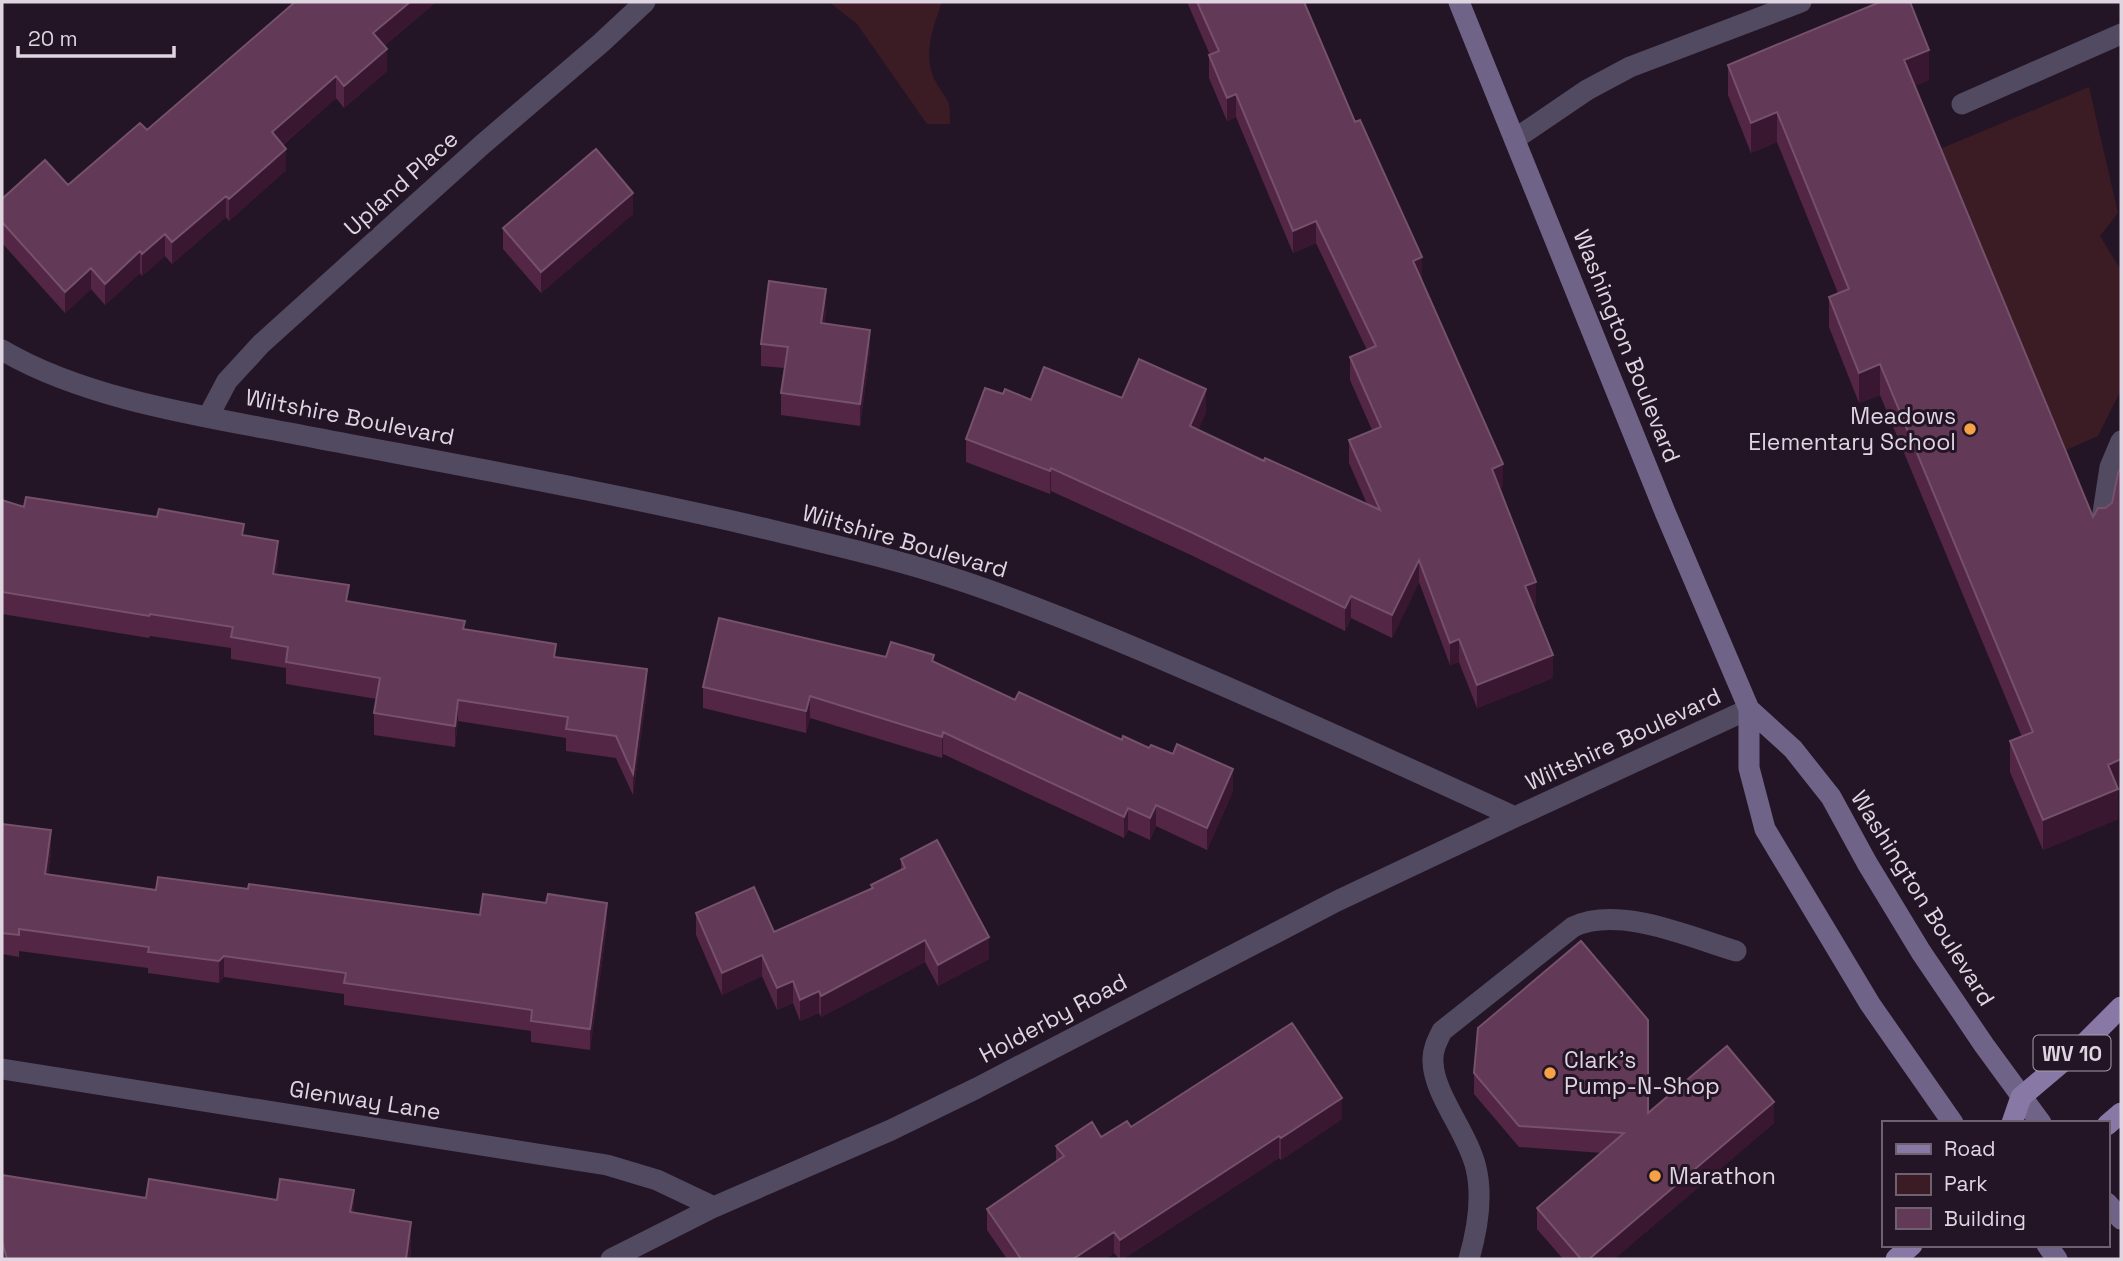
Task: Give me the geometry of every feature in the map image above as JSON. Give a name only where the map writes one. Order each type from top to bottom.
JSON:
[{"type":"main road","name":"WV 10","points":[[2013,1121],[2021,1097],[2086,1042],[2121,1007]]},
{"type":"main road","points":[[1896,1259],[1910,1247]]},
{"type":"street","name":"Upland Place","points":[[208,417],[228,381],[261,344],[645,2]]},
{"type":"street","name":"Washington Boulevard","points":[[1459,2],[1697,590],[1749,709],[1749,768],[1765,829],[1870,1004],[1952,1121]]},
{"type":"street","points":[[1515,139],[1587,90],[1630,67],[1801,2]]},
{"type":"street","points":[[1962,104],[2117,40]]},
{"type":"street","name":"Wiltshire Boulevard","points":[[2,350],[21,362],[72,383],[208,417],[610,495],[790,535],[953,578],[1041,609],[1204,677],[1516,817],[1749,709]]},
{"type":"street","points":[[2101,526],[2110,467],[2121,441]]},
{"type":"street","name":"Washington Boulevard","points":[[1749,709],[1793,749],[1830,797],[1921,952],[2039,1121]]},
{"type":"street","name":"Holderby Road","points":[[611,1259],[714,1207],[915,1118],[1263,938],[1516,817]]},
{"type":"street","points":[[1469,1259],[1474,1243],[1479,1199],[1477,1170],[1471,1148],[1436,1081],[1433,1062],[1435,1045],[1442,1031],[1573,927],[1585,922],[1609,918],[1653,926],[1736,951]]},
{"type":"street","name":"Glenway Lane","points":[[2,1069],[607,1165],[657,1180],[714,1207]]},
{"type":"street","points":[[2109,1205],[2121,1219]]},
{"type":"green space","points":[[829,2],[942,2],[929,53],[932,74],[948,102],[950,124],[927,124],[857,24]]},
{"type":"green space","points":[[2089,87],[2118,213],[2100,236],[2121,270],[2121,390],[2098,436],[2055,455],[1930,153]]},
{"type":"building","points":[[295,2],[410,2],[373,33],[387,49],[344,86],[336,76],[272,132],[286,149],[229,199],[226,196],[172,242],[165,234],[142,254],[140,251],[105,284],[91,268],[65,292],[2,222],[2,199],[45,160],[68,185],[140,123],[147,130]]},
{"type":"building","points":[[1197,2],[1304,2],[1355,122],[1360,120],[1422,257],[1413,261],[1503,464],[1492,469],[1536,582],[1525,586],[1553,655],[1477,685],[1459,639],[1450,643],[1419,560],[1392,615],[1351,596],[1345,608],[1193,533],[1051,468],[1050,471],[966,439],[985,388],[1003,394],[1005,389],[1031,400],[1044,367],[1122,398],[1139,359],[1206,389],[1190,426],[1380,510],[1349,440],[1381,427],[1350,357],[1376,346],[1316,221],[1293,231],[1236,94],[1227,98],[1209,55],[1219,51]]},
{"type":"building","name":"Meadows Elementary School","points":[[1880,2],[1910,2],[1929,50],[1904,60],[2093,517],[2098,508],[2105,508],[2112,503],[2121,467],[2121,759],[2108,765],[2118,789],[2043,820],[2010,741],[2033,732],[1880,364],[1859,373],[1829,297],[1849,289],[1777,112],[1751,123],[1728,65]]},
{"type":"building","points":[[596,149],[633,193],[541,272],[503,228]]},
{"type":"building","points":[[769,281],[826,289],[821,323],[870,330],[860,404],[781,393],[788,347],[761,344]]},
{"type":"building","points":[[26,497],[157,517],[159,509],[244,524],[242,535],[278,541],[273,574],[349,585],[346,601],[465,621],[463,629],[556,644],[554,657],[647,669],[633,774],[616,736],[566,729],[568,717],[458,700],[455,726],[374,713],[380,678],[286,662],[288,647],[231,637],[233,627],[2,592],[2,500],[24,507]]},
{"type":"building","points":[[719,618],[886,657],[891,642],[934,655],[932,661],[1015,700],[1019,692],[1122,740],[1123,736],[1149,748],[1151,745],[1173,754],[1177,744],[1233,769],[1207,828],[1156,805],[1150,818],[1128,808],[1124,817],[943,732],[942,737],[810,696],[806,711],[703,687]]},
{"type":"building","points":[[2,824],[51,830],[45,874],[156,890],[158,877],[248,889],[249,884],[480,915],[483,894],[546,903],[548,894],[607,903],[590,1029],[531,1021],[532,1010],[344,983],[346,973],[224,956],[219,961],[148,952],[149,947],[19,929],[19,935],[2,933]]},
{"type":"building","points":[[937,840],[989,937],[938,965],[925,940],[821,996],[819,991],[800,1000],[793,981],[777,988],[762,955],[722,973],[696,913],[754,887],[774,932],[873,888],[871,885],[905,868],[901,859]]},
{"type":"building","points":[[1581,941],[1648,1020],[1648,1113],[1727,1046],[1774,1102],[1589,1259],[1581,1259],[1537,1208],[1624,1133],[1519,1126],[1474,1073],[1478,1028]]},
{"type":"building","points":[[1292,1023],[1342,1098],[1120,1240],[1114,1232],[1073,1259],[1021,1259],[987,1209],[1064,1156],[1056,1146],[1092,1122],[1101,1137],[1127,1121],[1131,1127]]},
{"type":"building","points":[[2,1175],[146,1198],[149,1179],[277,1200],[280,1179],[354,1190],[350,1212],[411,1222],[406,1259],[7,1259],[2,1241]]},
{"type":"place","name":"Meadows Elementary School","points":[[1970,429]]},
{"type":"place","name":"Clark's Pump-N-Shop","points":[[1550,1073]]},
{"type":"place","name":"Marathon","points":[[1655,1176]]}]
